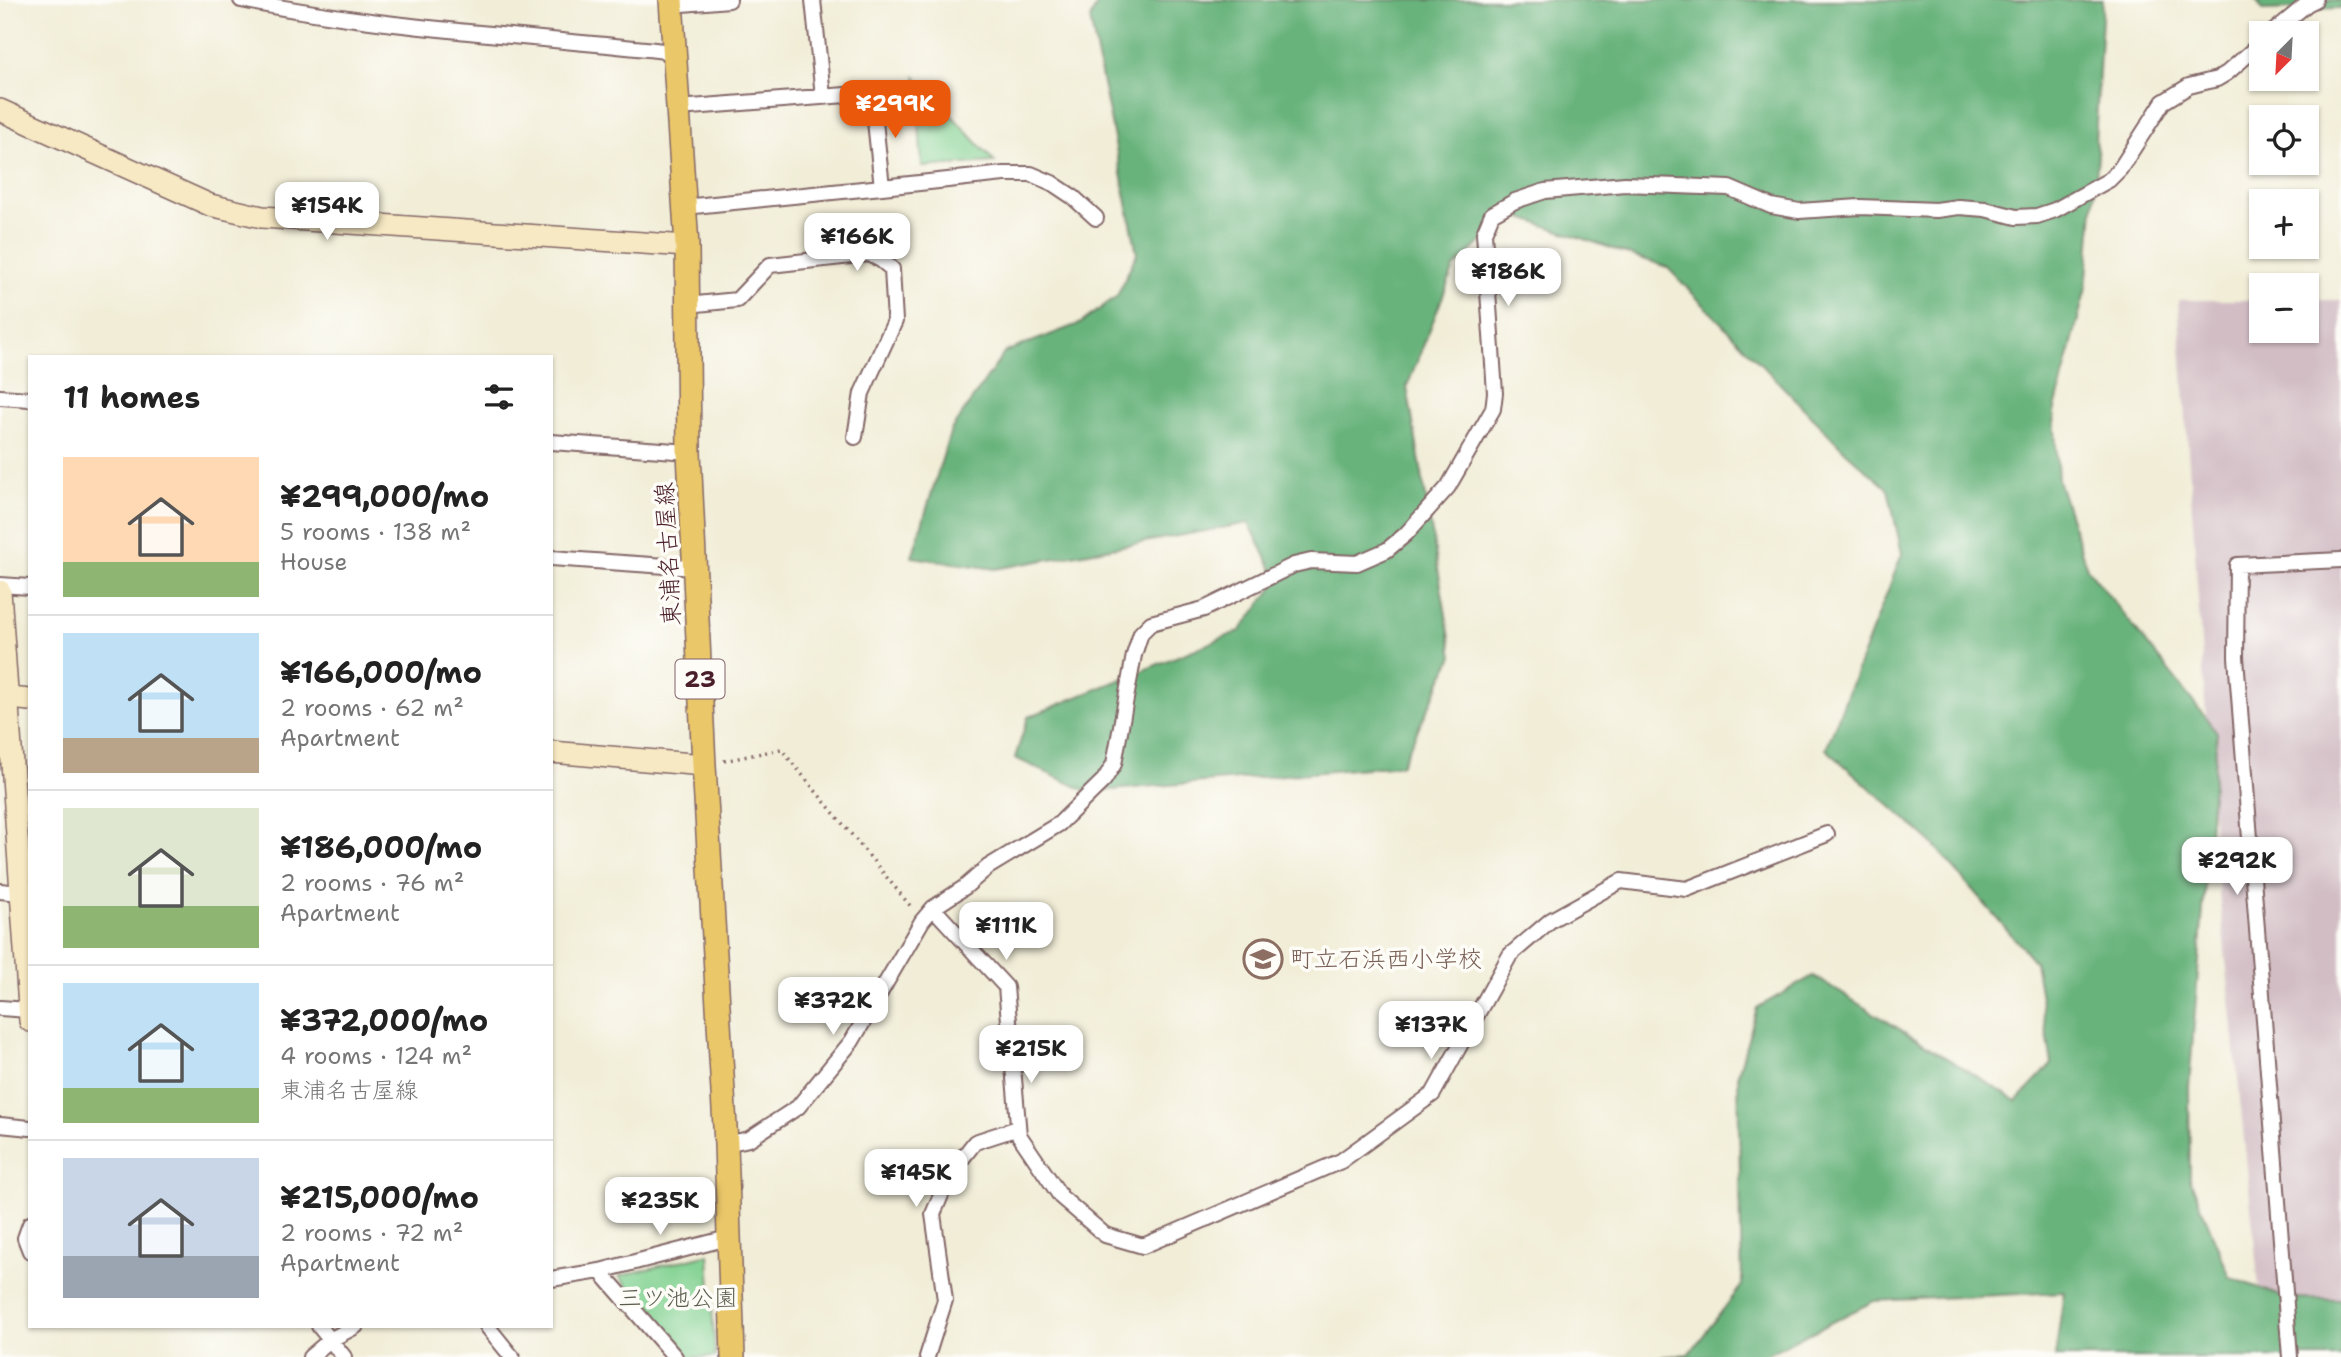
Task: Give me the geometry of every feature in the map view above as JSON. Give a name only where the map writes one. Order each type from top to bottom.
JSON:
[{"type":"main road","name":"東浦名古屋線","points":[[671,3],[687,246],[689,452],[726,1144],[733,1357]]},
{"type":"street","points":[[241,0],[306,13],[427,29],[674,52]]},
{"type":"street","points":[[671,3],[729,0]]},
{"type":"street","points":[[813,0],[823,96]]},
{"type":"street","points":[[2286,21],[2315,0]]},
{"type":"street","points":[[726,1144],[749,1139],[798,1107],[852,1041],[922,921],[933,908],[965,887],[988,867],[1059,824],[1104,780],[1114,764],[1133,655],[1141,634],[1151,623],[1205,609],[1294,565],[1311,561],[1357,562],[1387,550],[1406,534],[1448,487],[1493,409],[1495,393],[1484,233],[1492,214],[1514,201],[1545,191],[1625,184],[1729,188],[1771,205],[1799,211],[1860,207],[1936,210],[1959,207],[1985,209],[2016,217],[2037,216],[2055,210],[2109,180],[2120,169],[2164,103],[2189,86],[2217,79],[2249,54]]},
{"type":"street","points":[[677,108],[872,93],[882,187]]},
{"type":"street","points":[[0,110],[210,205],[262,217],[687,246]]},
{"type":"street","points":[[684,207],[1003,174],[1031,174],[1052,183],[1073,197],[1096,218]]},
{"type":"street","points":[[687,305],[737,300],[770,265],[869,254],[881,260],[891,270],[895,321],[862,393],[855,437]]},
{"type":"street","points":[[0,397],[28,400]]},
{"type":"street","points":[[553,442],[689,452]]},
{"type":"street","points":[[553,558],[695,568]]},
{"type":"street","points":[[2290,1357],[2236,657],[2238,565],[2341,560]]},
{"type":"street","points":[[0,585],[28,587]]},
{"type":"street","points":[[0,591],[13,698],[7,788],[10,892],[28,1004]]},
{"type":"street","points":[[553,752],[704,765]]},
{"type":"street","points":[[933,908],[1006,987],[1019,1135],[1061,1197],[1105,1235],[1143,1247],[1341,1161],[1433,1094],[1510,956],[1551,920],[1621,881],[1687,890],[1827,834]]},
{"type":"street","points":[[0,1008],[28,1010]]},
{"type":"street","points":[[0,1125],[28,1128]]},
{"type":"street","points":[[927,1357],[945,1300],[933,1214],[950,1174],[975,1142],[1018,1128]]},
{"type":"street","points":[[553,1279],[600,1271],[728,1238]]},
{"type":"street","points":[[600,1271],[675,1357]]},
{"type":"street","points":[[321,1328],[344,1357]]},
{"type":"street","points":[[310,1357],[330,1340],[352,1328]]},
{"type":"street","points":[[489,1328],[512,1357]]},
{"type":"path","points":[[704,765],[781,748],[922,921]]},
{"type":"shaded area","points":[[2178,300],[2249,300],[2249,343],[2319,343],[2319,300],[2341,300],[2341,1357],[2266,1357],[2215,851]]},
{"type":"green space","points":[[1099,0],[2103,0],[2095,142],[2098,155],[2086,288],[2054,413],[2058,480],[2087,568],[2217,732],[2189,1087],[2190,1179],[2230,1277],[2285,1298],[2341,1299],[2341,1357],[2055,1357],[2064,1292],[1874,1301],[1762,1357],[1659,1357],[1689,1354],[1742,1285],[1738,1074],[1757,1008],[1813,976],[2017,1101],[2052,1064],[2035,962],[1932,843],[1826,749],[1902,554],[1888,489],[1846,452],[1667,267],[1510,214],[1454,268],[1407,387],[1453,656],[1401,765],[1088,792],[1015,758],[1028,717],[1240,631],[1278,581],[1249,523],[995,569],[912,557],[951,430],[1005,352],[1081,323],[1117,296],[1137,253],[1090,19]]},
{"type":"green space","points":[[2256,0],[2341,0],[2341,8],[2263,10]]},
{"type":"green space","points":[[916,77],[995,162],[922,167]]},
{"type":"green space","name":"三ツ池公園","points":[[709,1254],[715,1357],[684,1357],[619,1276]]},
{"type":"place","name":"町立石浜西小学校","points":[[1263,959]]}]
